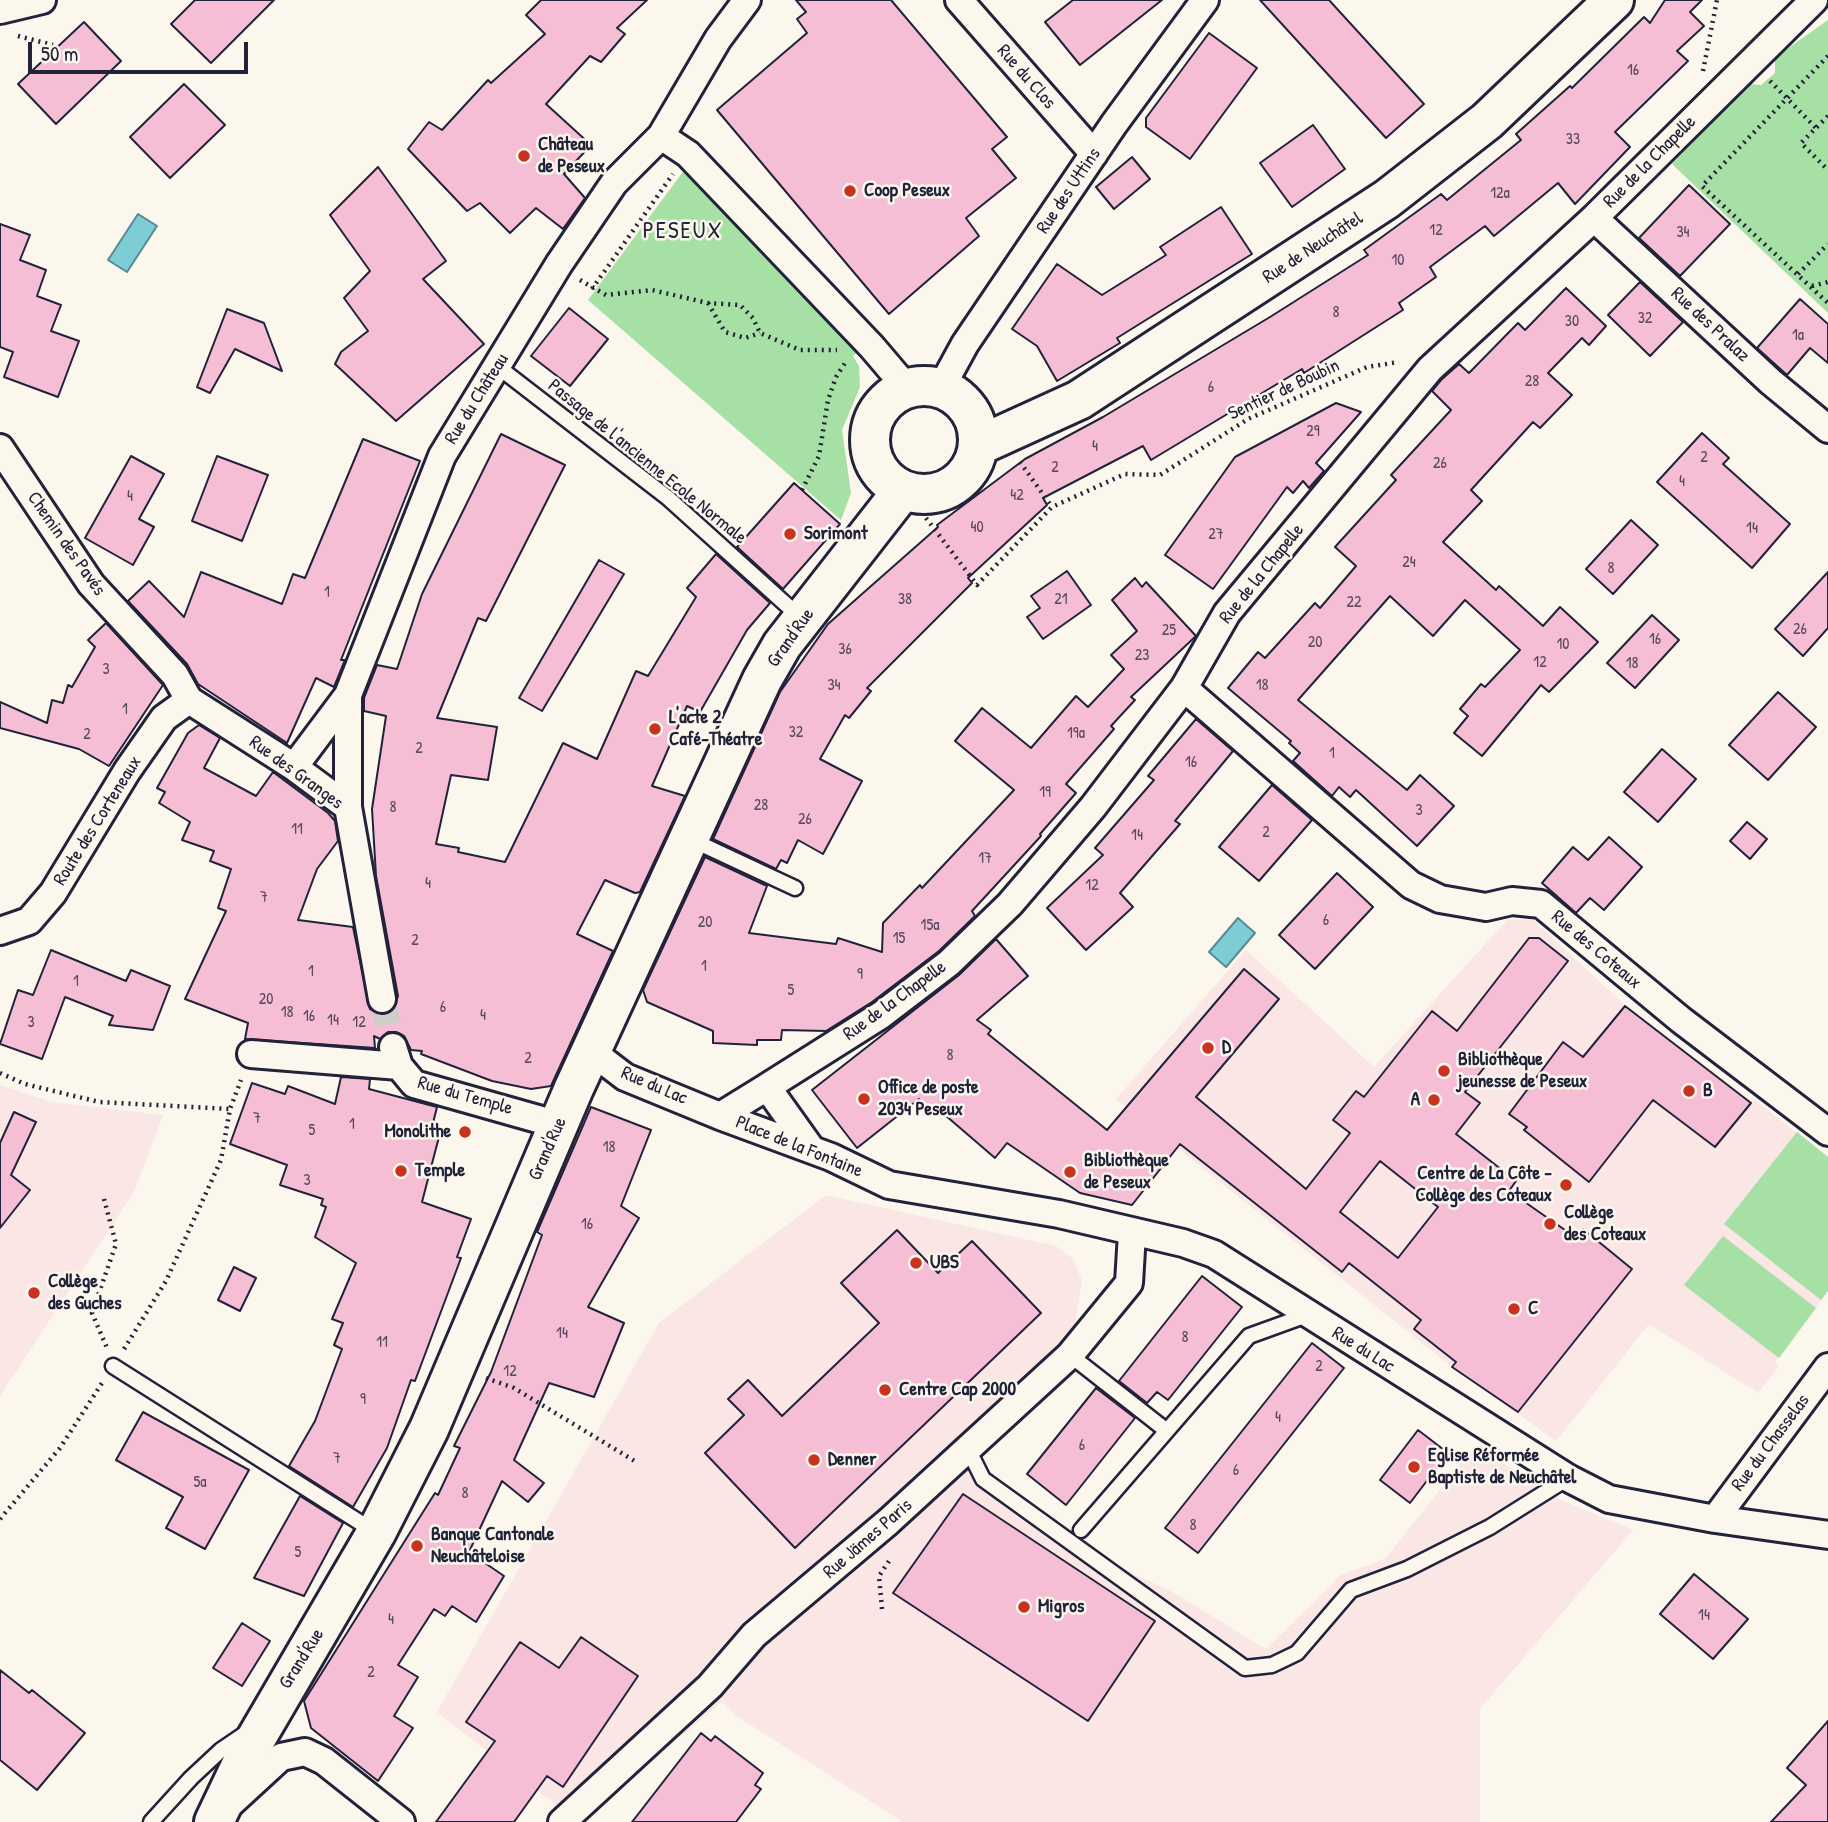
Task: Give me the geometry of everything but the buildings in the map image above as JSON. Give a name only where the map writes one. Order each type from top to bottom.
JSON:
[{"type":"main road","name":"Rue de Neuchâtel","points":[[978,446],[1079,400],[1387,199],[1487,121],[1614,0]]},
{"type":"main road","points":[[923,388],[957,397],[970,410],[977,428],[978,446],[973,462],[951,486],[936,493],[919,494],[914,504],[888,481],[877,467],[870,450],[870,433],[874,416],[885,402],[923,388]]},
{"type":"main road","name":"Grand'Rue","points":[[215,1820],[265,1721],[376,1532],[456,1367],[559,1125],[762,680],[802,618],[914,504]]},
{"type":"street","points":[[0,10],[42,0]]},
{"type":"street","name":"Rue du Château","points":[[295,767],[348,695],[442,456],[559,264],[614,183],[661,136],[718,40],[747,0]]},
{"type":"street","name":"Rue du Clos","points":[[958,0],[1094,154]]},
{"type":"street","name":"Rue des Uttins","points":[[923,388],[965,344],[1094,154],[1205,0]]},
{"type":"street","name":"Rue de la Chapelle","points":[[767,1087],[881,1015],[956,956],[1010,904],[1093,807],[1184,688],[1227,613],[1430,369],[1594,218],[1815,0]]},
{"type":"street","points":[[661,136],[688,154],[872,347],[923,388]]},
{"type":"street","name":"Rue des Pralaz","points":[[1594,218],[1771,382],[1828,429]]},
{"type":"street","name":"Chemin des Pavés","points":[[0,448],[91,584],[175,675],[189,700]]},
{"type":"street","name":"Rue des Coteaux","points":[[1184,688],[1411,885],[1440,900],[1486,907],[1512,901],[1541,904],[1681,1020],[1828,1132]]},
{"type":"street","name":"Rue du Château","points":[[348,695],[348,807]]},
{"type":"street","name":"Rue des Granges","points":[[189,700],[295,767],[348,807],[382,999]]},
{"type":"street","name":"Route des Corteneaux","points":[[0,931],[29,921],[53,893],[127,771],[164,718],[189,700]]},
{"type":"street","name":"Rue du Lac","points":[[592,1051],[625,1077],[720,1116]]},
{"type":"street","name":"Rue du Temple","points":[[251,1054],[396,1056],[414,1084],[559,1125]]},
{"type":"street","points":[[767,1087],[812,1150]]},
{"type":"street","name":"Place de la Fontaine","points":[[720,1116],[767,1087]]},
{"type":"street","name":"Place de la Fontaine","points":[[720,1116],[812,1150],[889,1185]]},
{"type":"street","name":"Rue du Lac","points":[[889,1185],[1059,1214],[1182,1243],[1214,1254],[1567,1478],[1609,1499],[1715,1519],[1828,1535]]},
{"type":"street","name":"Rue Jämes Paris","points":[[562,1822],[710,1686],[754,1635],[888,1522],[1070,1354],[1129,1283],[1132,1233]]},
{"type":"street","name":"Rue du Chasselas","points":[[1715,1519],[1828,1367]]},
{"type":"street","points":[[215,1820],[268,1766],[281,1757],[305,1752],[324,1761],[401,1822]]},
{"type":"lane","name":"Passage de l'ancienne Ecole Normale","points":[[497,366],[668,498],[802,618]]},
{"type":"lane","points":[[689,838],[795,888]]},
{"type":"lane","points":[[1081,1530],[1249,1336],[1307,1315]]},
{"type":"lane","points":[[1070,1354],[1167,1431]]},
{"type":"lane","points":[[113,1366],[376,1532]]},
{"type":"lane","points":[[968,1449],[983,1479],[1245,1668],[1272,1665],[1297,1653],[1352,1590],[1408,1569],[1490,1527],[1567,1478]]},
{"type":"lane","points":[[151,1822],[221,1750],[265,1721]]},
{"type":"path","points":[[1708,103],[1703,71],[1717,0]]},
{"type":"path","points":[[13,35],[53,45]]},
{"type":"path","points":[[1828,56],[1702,186],[1828,303]]},
{"type":"path","points":[[1749,63],[1816,128]]},
{"type":"path","points":[[1828,116],[1801,143],[1828,170]]},
{"type":"path","points":[[592,289],[677,167]]},
{"type":"path","points":[[1798,274],[1828,244]]},
{"type":"path","points":[[571,273],[592,289],[606,295],[652,290],[708,303],[740,305],[753,318],[760,333]]},
{"type":"path","points":[[1811,286],[1828,282]]},
{"type":"path","points":[[708,303],[725,332],[745,338],[760,333],[800,350],[841,351]]},
{"type":"path","points":[[802,490],[819,456],[832,388],[850,352]]},
{"type":"path","name":"Sentier de Boubin","points":[[1052,507],[1125,474],[1160,475],[1248,419],[1367,368],[1404,361],[1430,369]]},
{"type":"path","points":[[914,504],[977,585],[1052,507],[1018,461]]},
{"type":"path","points":[[0,1073],[25,1084],[99,1102],[230,1108],[220,1160],[166,1281],[60,1448],[0,1519]]},
{"type":"path","points":[[104,1199],[116,1244],[92,1312],[113,1366]]},
{"type":"path","points":[[456,1367],[514,1388],[638,1463]]},
{"type":"path","points":[[882,1609],[879,1576],[900,1546],[888,1522]]},
{"type":"shaded area","name":"Collège des Coteaux","points":[[1508,919],[1533,920],[1625,1005],[1750,1102],[1754,1099],[1828,1157],[1828,1291],[1775,1362],[1779,1366],[1758,1393],[1649,1324],[1556,1441],[1452,1367],[1116,1099],[1246,950],[1374,1067]]},
{"type":"shaded area","name":"Collège des Guches","points":[[0,1085],[52,1102],[163,1115],[135,1190],[0,1396]]},
{"type":"shaded area","points":[[826,1195],[1056,1246],[1073,1259],[1082,1281],[1070,1355],[968,1449],[983,1479],[1068,1542],[1172,1592],[1266,1649],[1341,1575],[1385,1559],[1475,1446],[1561,1500],[1633,1530],[1480,1709],[1480,1822],[903,1822],[735,1715],[722,1702],[578,1822],[437,1712],[659,1323]]},
{"type":"green space","points":[[1828,20],[1828,313],[1672,164],[1748,84],[1761,85],[1775,73],[1775,61],[1780,54]]},
{"type":"green space","points":[[685,169],[858,351],[853,356],[859,366],[860,387],[842,430],[851,493],[841,520],[588,300]]},
{"type":"green space","points":[[1797,1132],[1828,1157],[1828,1291],[1821,1300],[1724,1224]]},
{"type":"green space","points":[[1723,1236],[1816,1308],[1779,1358],[1684,1285]]},
{"type":"water","points":[[138,214],[157,226],[127,272],[108,260]]},
{"type":"water","points":[[1238,918],[1255,933],[1226,967],[1209,952]]},
{"type":"tunnel","points":[[382,999],[393,1047]]},
{"type":"place","name":"Château de Peseux","points":[[524,156]]},
{"type":"place","name":"Coop Peseux","points":[[850,191]]},
{"type":"place","name":"Sorimont","points":[[790,534]]},
{"type":"place","name":"L'acte 2 Café-Théatre","points":[[655,729]]},
{"type":"place","name":"D","points":[[1208,1048]]},
{"type":"place","name":"Bibliothèque jeunesse de Peseux","points":[[1444,1071]]},
{"type":"place","name":"B","points":[[1689,1091]]},
{"type":"place","name":"Office de poste 2034 Peseux","points":[[864,1099]]},
{"type":"place","name":"A","points":[[1434,1100]]},
{"type":"place","name":"Monolithe","points":[[465,1132]]},
{"type":"place","name":"Temple","points":[[401,1171]]},
{"type":"place","name":"Bibliothèque de Peseux","points":[[1070,1172]]},
{"type":"place","name":"Centre de La Côte - Collège des Coteaux","points":[[1566,1185]]},
{"type":"place","name":"Collège des Coteaux","points":[[1550,1224]]},
{"type":"place","name":"UBS","points":[[916,1263]]},
{"type":"place","name":"Collège des Guches","points":[[34,1293]]},
{"type":"place","name":"C","points":[[1514,1309]]},
{"type":"place","name":"Centre Cap 2000","points":[[885,1390]]},
{"type":"place","name":"Denner","points":[[814,1460]]},
{"type":"place","name":"Eglise Réformée Baptiste de Neuchâtel","points":[[1414,1467]]},
{"type":"place","name":"Banque Cantonale Neuchâteloise","points":[[417,1546]]},
{"type":"place","name":"Migros","points":[[1024,1607]]},
{"type":"district","name":"PESEUX","points":[[683,232]]}]
